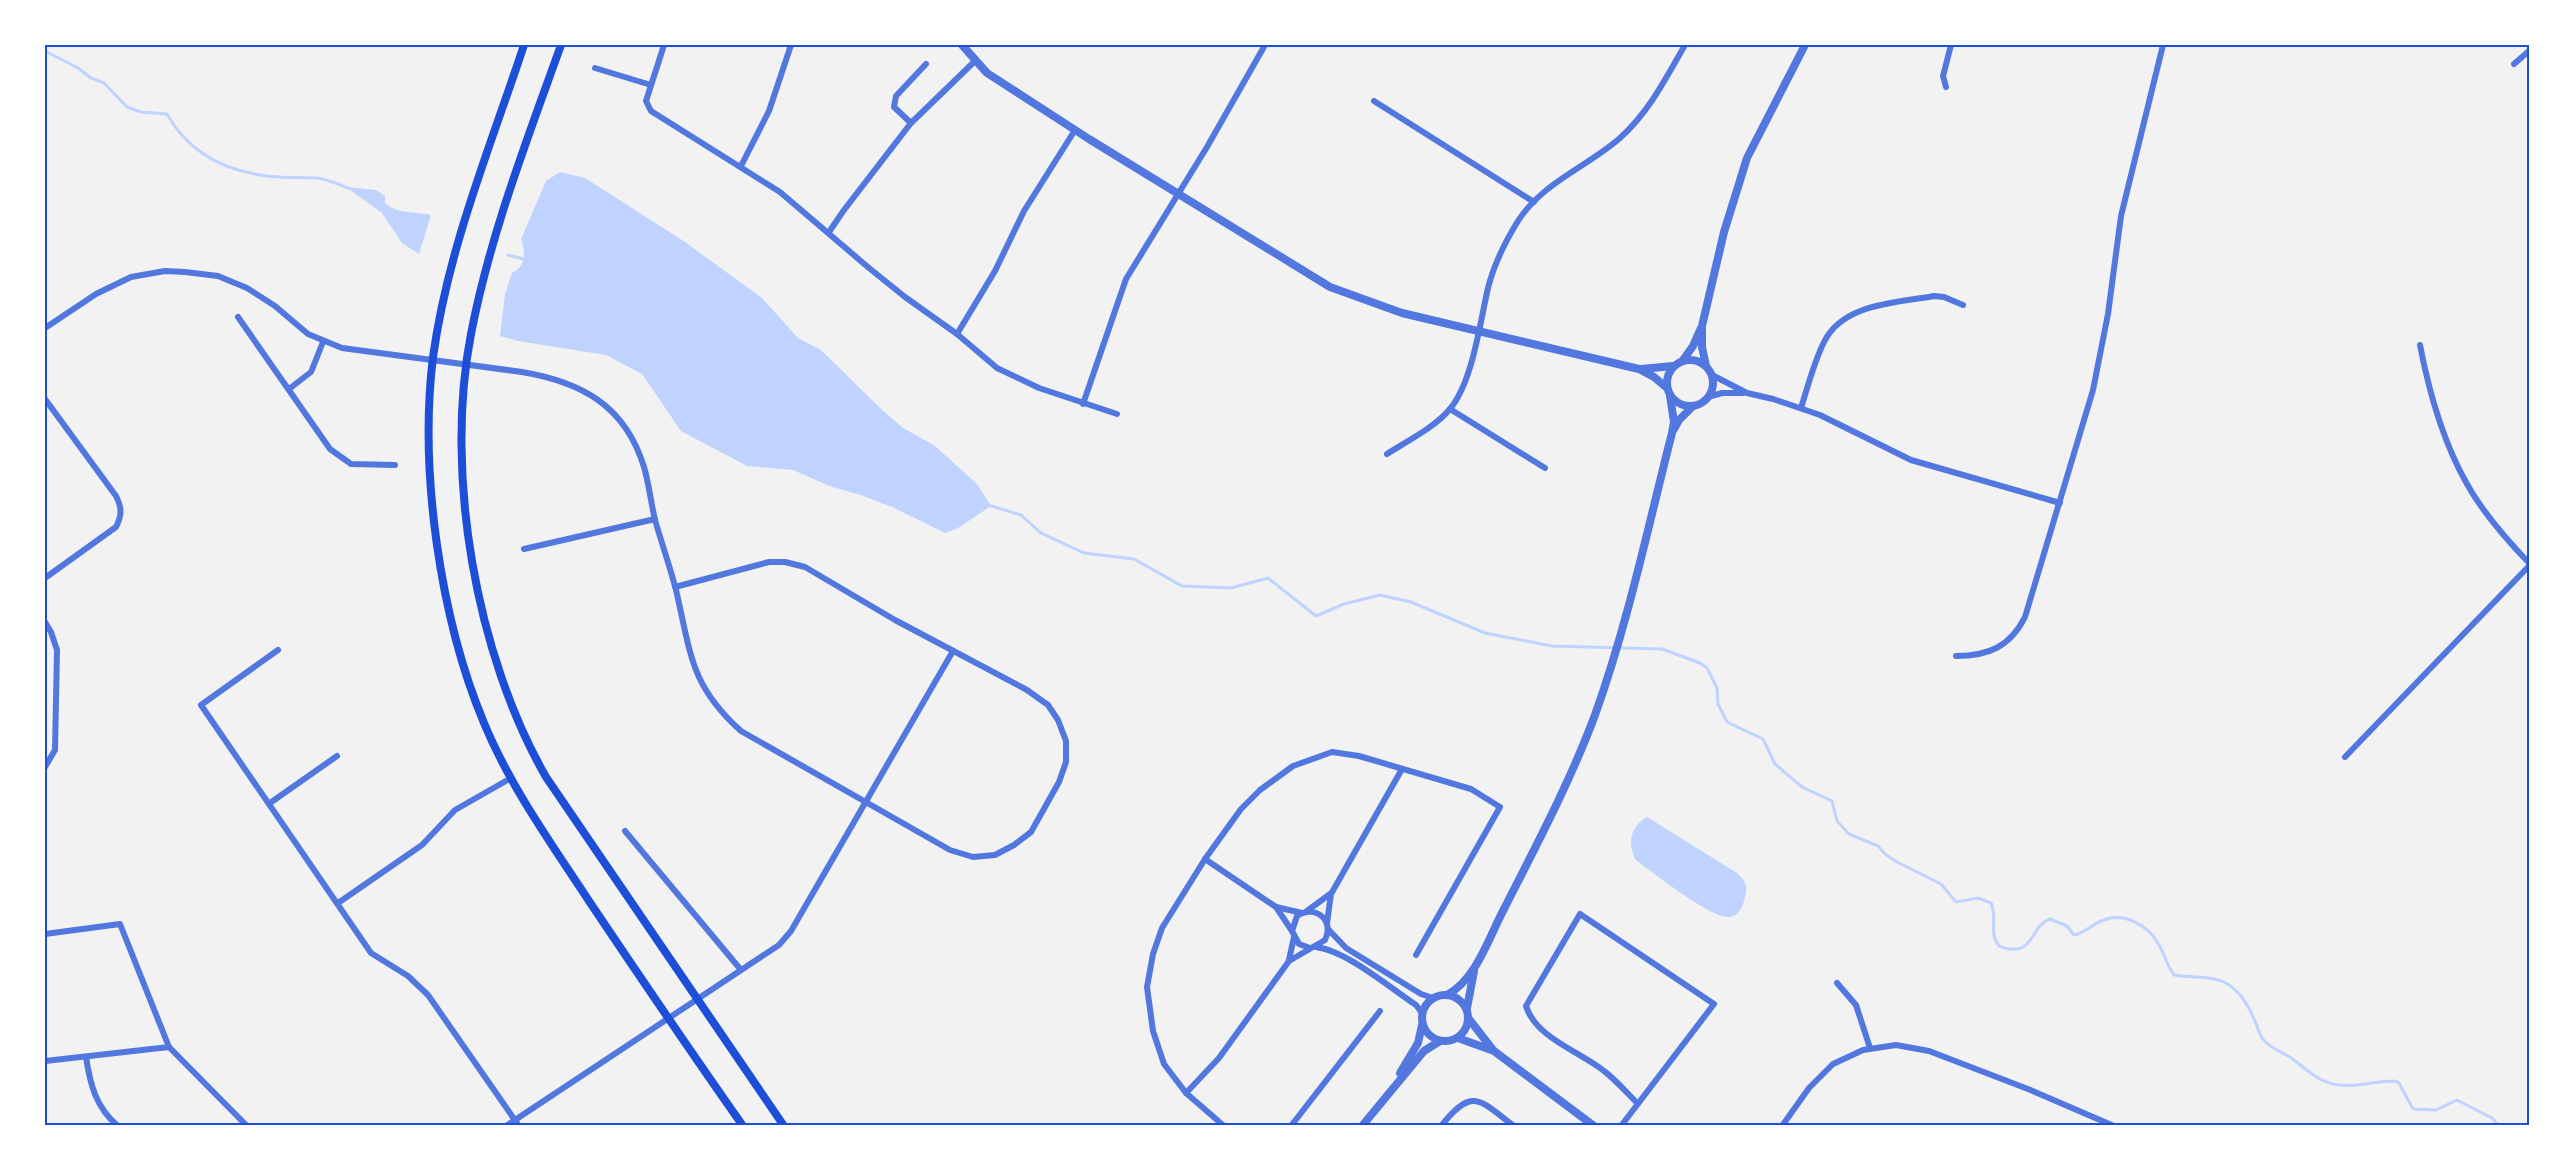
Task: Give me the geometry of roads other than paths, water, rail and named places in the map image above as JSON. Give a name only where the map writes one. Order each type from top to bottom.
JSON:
[{"type":"main road","points":[[524,45],[460,230],[448,276],[433,360],[430,440],[432,498],[438,560],[456,637],[483,722],[519,795],[668,1020],[743,1126]]},
{"type":"main road","points":[[561,45],[503,208],[487,262],[467,365],[463,439],[468,525],[485,627],[501,682],[526,743],[546,777],[784,1126]]},
{"type":"street","points":[[664,45],[646,101],[651,111],[780,192],[905,297],[957,334],[997,368],[1039,388],[1117,414]]},
{"type":"street","points":[[741,166],[769,111],[791,45]]},
{"type":"street","points":[[962,45],[987,73],[1330,287],[1402,312],[1639,369],[1654,377],[1667,388]]},
{"type":"street","points":[[1083,404],[1125,279],[1236,98],[1265,45]]},
{"type":"street","points":[[1387,454],[1428,427],[1450,409],[1467,371],[1480,330],[1488,286],[1501,251],[1519,219],[1534,202],[1567,174],[1620,138],[1637,122],[1652,103],[1685,45]]},
{"type":"street","points":[[1276,907],[1320,914],[1346,948],[1421,994],[1433,998],[1447,995],[1458,987],[1477,961],[1555,807],[1582,748],[1602,693],[1629,605],[1672,434],[1674,422],[1667,388],[1668,375],[1674,366],[1689,353],[1702,326],[1725,232],[1747,158],[1805,45]]},
{"type":"street","points":[[1946,87],[1943,76],[1951,45]]},
{"type":"street","points":[[1956,656],[1994,651],[2012,637],[2020,626],[2060,503],[2093,390],[2106,325],[2121,216],[2163,45]]},
{"type":"street","points":[[2514,63],[2529,51]]},
{"type":"street","points":[[829,232],[911,123],[975,61]]},
{"type":"street","points":[[911,123],[894,107],[896,96],[926,64]]},
{"type":"street","points":[[595,68],[651,85]]},
{"type":"street","points":[[1374,101],[1534,202]]},
{"type":"street","points":[[957,334],[995,271],[1024,211],[1075,130]]},
{"type":"street","points":[[45,328],[96,294],[131,277],[165,271],[185,272],[218,276],[247,288],[275,306],[309,334],[323,342],[342,348],[552,377],[580,387],[602,402],[624,424],[644,465],[655,519],[675,587],[694,669],[704,690],[720,712],[741,731],[950,850],[973,857],[995,855],[1014,845],[1030,832],[1059,782],[1066,762],[1066,741],[1058,720],[1048,705],[1027,690],[895,620],[805,567],[785,562],[769,562],[675,587]]},
{"type":"street","points":[[1801,408],[1824,341],[1841,320],[1868,308],[1934,296],[1944,297],[1963,305]]},
{"type":"street","points":[[238,317],[330,449],[340,459],[364,466],[395,465]]},
{"type":"street","points":[[1702,326],[1702,347],[1706,366],[1712,375],[1713,387],[1708,397]]},
{"type":"street","points":[[289,389],[311,372],[323,342]]},
{"type":"street","points":[[2345,757],[2529,565],[2507,540],[2467,485],[2444,433],[2420,345]]},
{"type":"street","points":[[1683,360],[1694,360],[1706,366]]},
{"type":"street","points":[[1639,369],[1674,366]]},
{"type":"street","points":[[1712,375],[1747,393],[1801,408],[1911,460],[2060,503]]},
{"type":"street","points":[[1672,434],[1679,420],[1693,406],[1708,397],[1722,393],[1747,393]]},
{"type":"street","points":[[1670,396],[1678,404],[1693,406]]},
{"type":"street","points":[[45,399],[122,507],[121,517],[116,527],[45,578]]},
{"type":"street","points":[[1450,409],[1545,468]]},
{"type":"street","points":[[524,549],[655,519]]},
{"type":"street","points":[[45,622],[57,650],[55,750],[45,767]]},
{"type":"street","points":[[278,650],[201,705],[371,952],[408,976],[428,995],[519,1126]]},
{"type":"street","points":[[506,1126],[779,945],[791,931],[953,651]]},
{"type":"street","points":[[1224,1126],[1186,1093],[1164,1064],[1153,1031],[1147,987],[1153,954],[1162,928],[1205,859],[1241,809],[1260,790],[1293,766],[1332,752],[1359,756],[1471,789],[1500,807],[1416,955]]},
{"type":"street","points":[[270,803],[338,756]]},
{"type":"street","points":[[1289,961],[1293,921],[1330,894],[1402,769]]},
{"type":"street","points":[[338,903],[422,845],[455,810],[511,778]]},
{"type":"street","points":[[625,831],[741,970]]},
{"type":"street","points":[[1205,859],[1276,907],[1299,944],[1332,950],[1342,955],[1416,1005],[1422,1013],[1423,1024],[1418,1043],[1392,1088]]},
{"type":"street","points":[[1186,1093],[1219,1058],[1289,961],[1325,940],[1330,894]]},
{"type":"street","points":[[1621,1126],[1638,1104],[1714,1004],[1580,914],[1526,1006],[1537,1027],[1605,1071],[1638,1104]]},
{"type":"street","points":[[45,934],[120,924],[169,1047],[247,1126]]},
{"type":"street","points":[[1423,1024],[1430,1036],[1440,1041],[1448,1042],[1458,1038],[1466,1030],[1469,1019],[1467,1008],[1469,989],[1477,961]]},
{"type":"street","points":[[1837,983],[1856,1005],[1870,1048]]},
{"type":"street","points":[[1447,995],[1460,1000],[1467,1008]]},
{"type":"street","points":[[1422,1013],[1433,998]]},
{"type":"street","points":[[1291,1126],[1380,1011]]},
{"type":"street","points":[[1469,1019],[1494,1051],[1594,1126]]},
{"type":"street","points":[[1458,1038],[1494,1051]]},
{"type":"street","points":[[1362,1126],[1426,1048],[1440,1041]]},
{"type":"street","points":[[1782,1126],[1820,1075],[1847,1056],[1870,1048],[1896,1045],[1929,1051],[2028,1089],[2114,1126]]},
{"type":"street","points":[[45,1061],[169,1047]]},
{"type":"street","points":[[86,1057],[94,1094],[106,1114],[118,1126]]},
{"type":"street","points":[[1442,1126],[1459,1104],[1475,1100],[1514,1126]]},
{"type":"water","points":[[560,172],[585,178],[685,242],[762,298],[798,338],[821,350],[903,428],[935,446],[977,484],[991,506],[958,528],[945,533],[892,507],[832,487],[793,470],[747,466],[681,431],[642,374],[606,355],[500,336],[505,294],[512,273],[520,267],[524,259],[521,239],[546,181]]},
{"type":"water","points":[[346,187],[376,190],[385,196],[385,203],[390,207],[431,215],[419,254],[402,243],[382,213]]},
{"type":"water","points":[[1647,817],[1740,876],[1745,882],[1746,892],[1742,906],[1737,913],[1730,917],[1710,911],[1636,860],[1631,842],[1632,836],[1637,825]]},
{"type":"waterway","points":[[45,51],[78,68],[91,78],[104,83],[127,107],[141,112],[167,114],[188,142],[200,152],[229,167],[261,175],[320,179],[348,188]]},
{"type":"waterway","points":[[508,255],[527,260]]},
{"type":"waterway","points":[[988,505],[1021,515],[1041,533],[1084,553],[1134,559],[1182,586],[1231,588],[1268,578],[1316,616],[1344,604],[1380,595],[1411,602],[1485,633],[1552,646],[1662,649],[1700,663],[1707,668],[1717,688],[1718,704],[1727,722],[1763,739],[1775,764],[1802,787],[1832,801],[1837,821],[1849,834],[1878,846],[1897,862],[1941,884],[1956,902],[1978,898],[1991,903],[1994,914],[1993,930],[1999,946],[2019,949],[2030,940],[2043,923],[2050,919],[2067,926],[2074,935],[2104,920],[2128,919],[2136,922],[2155,938],[2174,975],[2212,978],[2231,986],[2247,1005],[2265,1042],[2317,1078],[2349,1086],[2394,1081],[2399,1083],[2413,1109],[2436,1110],[2457,1100],[2492,1118],[2499,1126]]}]
